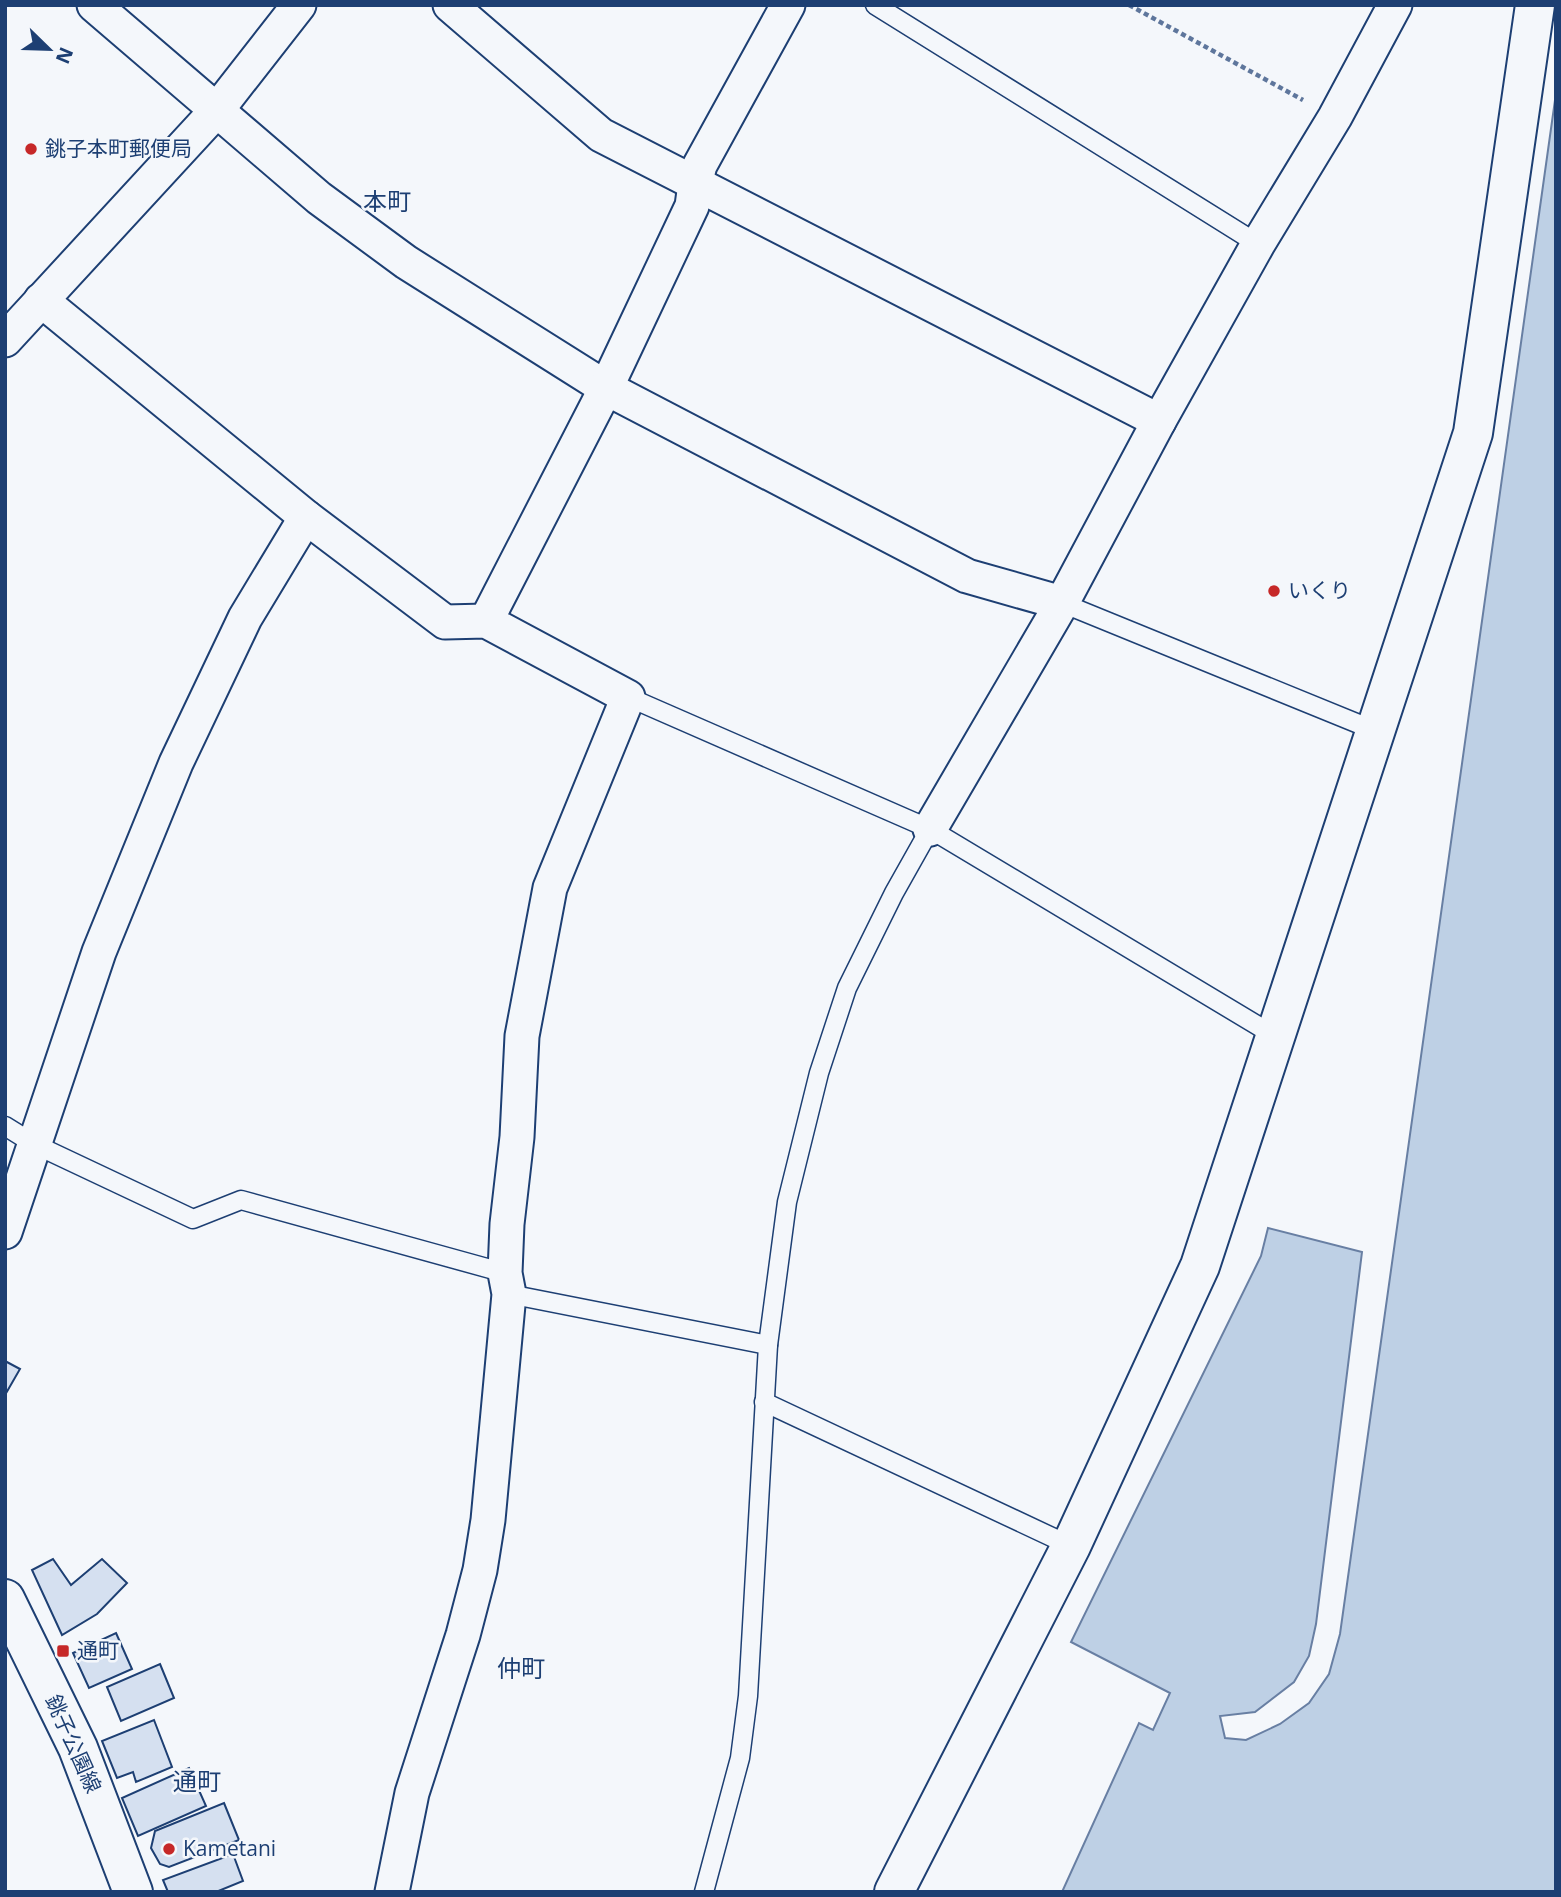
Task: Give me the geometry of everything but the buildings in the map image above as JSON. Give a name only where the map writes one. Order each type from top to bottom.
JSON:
[{"type":"street","points":[[94,5],[318,198],[406,262],[606,388],[967,576],[1062,603]]},
{"type":"street","points":[[5,340],[217,110],[299,5]]},
{"type":"street","points":[[450,5],[601,135],[1159,421]]},
{"type":"street","points":[[486,621],[606,388],[692,206],[700,165],[789,5]]},
{"type":"street","points":[[930,829],[1062,603],[1159,421],[1258,244],[1335,117],[1395,5]]},
{"type":"street","points":[[894,1892],[1070,1546],[1200,1266],[1473,433],[1535,5]]},
{"type":"street","points":[[41,300],[306,517],[444,622],[486,621],[628,697],[550,888],[522,1036],[517,1137],[507,1224],[507,1283],[488,1520],[480,1570],[463,1635],[412,1793],[392,1892]]},
{"type":"street","points":[[5,1232],[99,952],[176,763],[245,618],[306,517]]},
{"type":"street","name":"銚子公園線","points":[[5,1599],[78,1748],[133,1892]]},
{"type":"lane","points":[[875,5],[1258,244]]},
{"type":"lane","points":[[1062,603],[1376,730]]},
{"type":"lane","points":[[628,697],[930,829],[1275,1036]]},
{"type":"lane","points":[[704,1892],[740,1758],[748,1696],[768,1345],[787,1202],[819,1073],[848,988],[894,893],[930,829]]},
{"type":"lane","points":[[5,1126],[34,1144],[193,1219],[241,1200],[507,1283],[768,1345]]},
{"type":"lane","points":[[764,1402],[1070,1546]]},
{"type":"path","points":[[1129,5],[1335,117]]},
{"type":"water","points":[[1556,93],[1556,1892],[1062,1892],[1139,1723],[1153,1730],[1170,1693],[1071,1642],[1261,1256],[1268,1228],[1362,1252],[1316,1624],[1309,1656],[1294,1682],[1255,1712],[1220,1716],[1225,1738],[1246,1740],[1280,1724],[1309,1703],[1329,1674],[1340,1634]]},
{"type":"place","name":"銚子本町郵便局","points":[[31,149]]},
{"type":"place","name":"いくり","points":[[1274,591]]},
{"type":"place","name":"通町","points":[[63,1651]]},
{"type":"place","name":"Kametani","points":[[169,1849]]},
{"type":"district","name":"本町","points":[[387,202]]},
{"type":"district","name":"仲町","points":[[521,1669]]},
{"type":"district","name":"通町","points":[[197,1782]]}]
